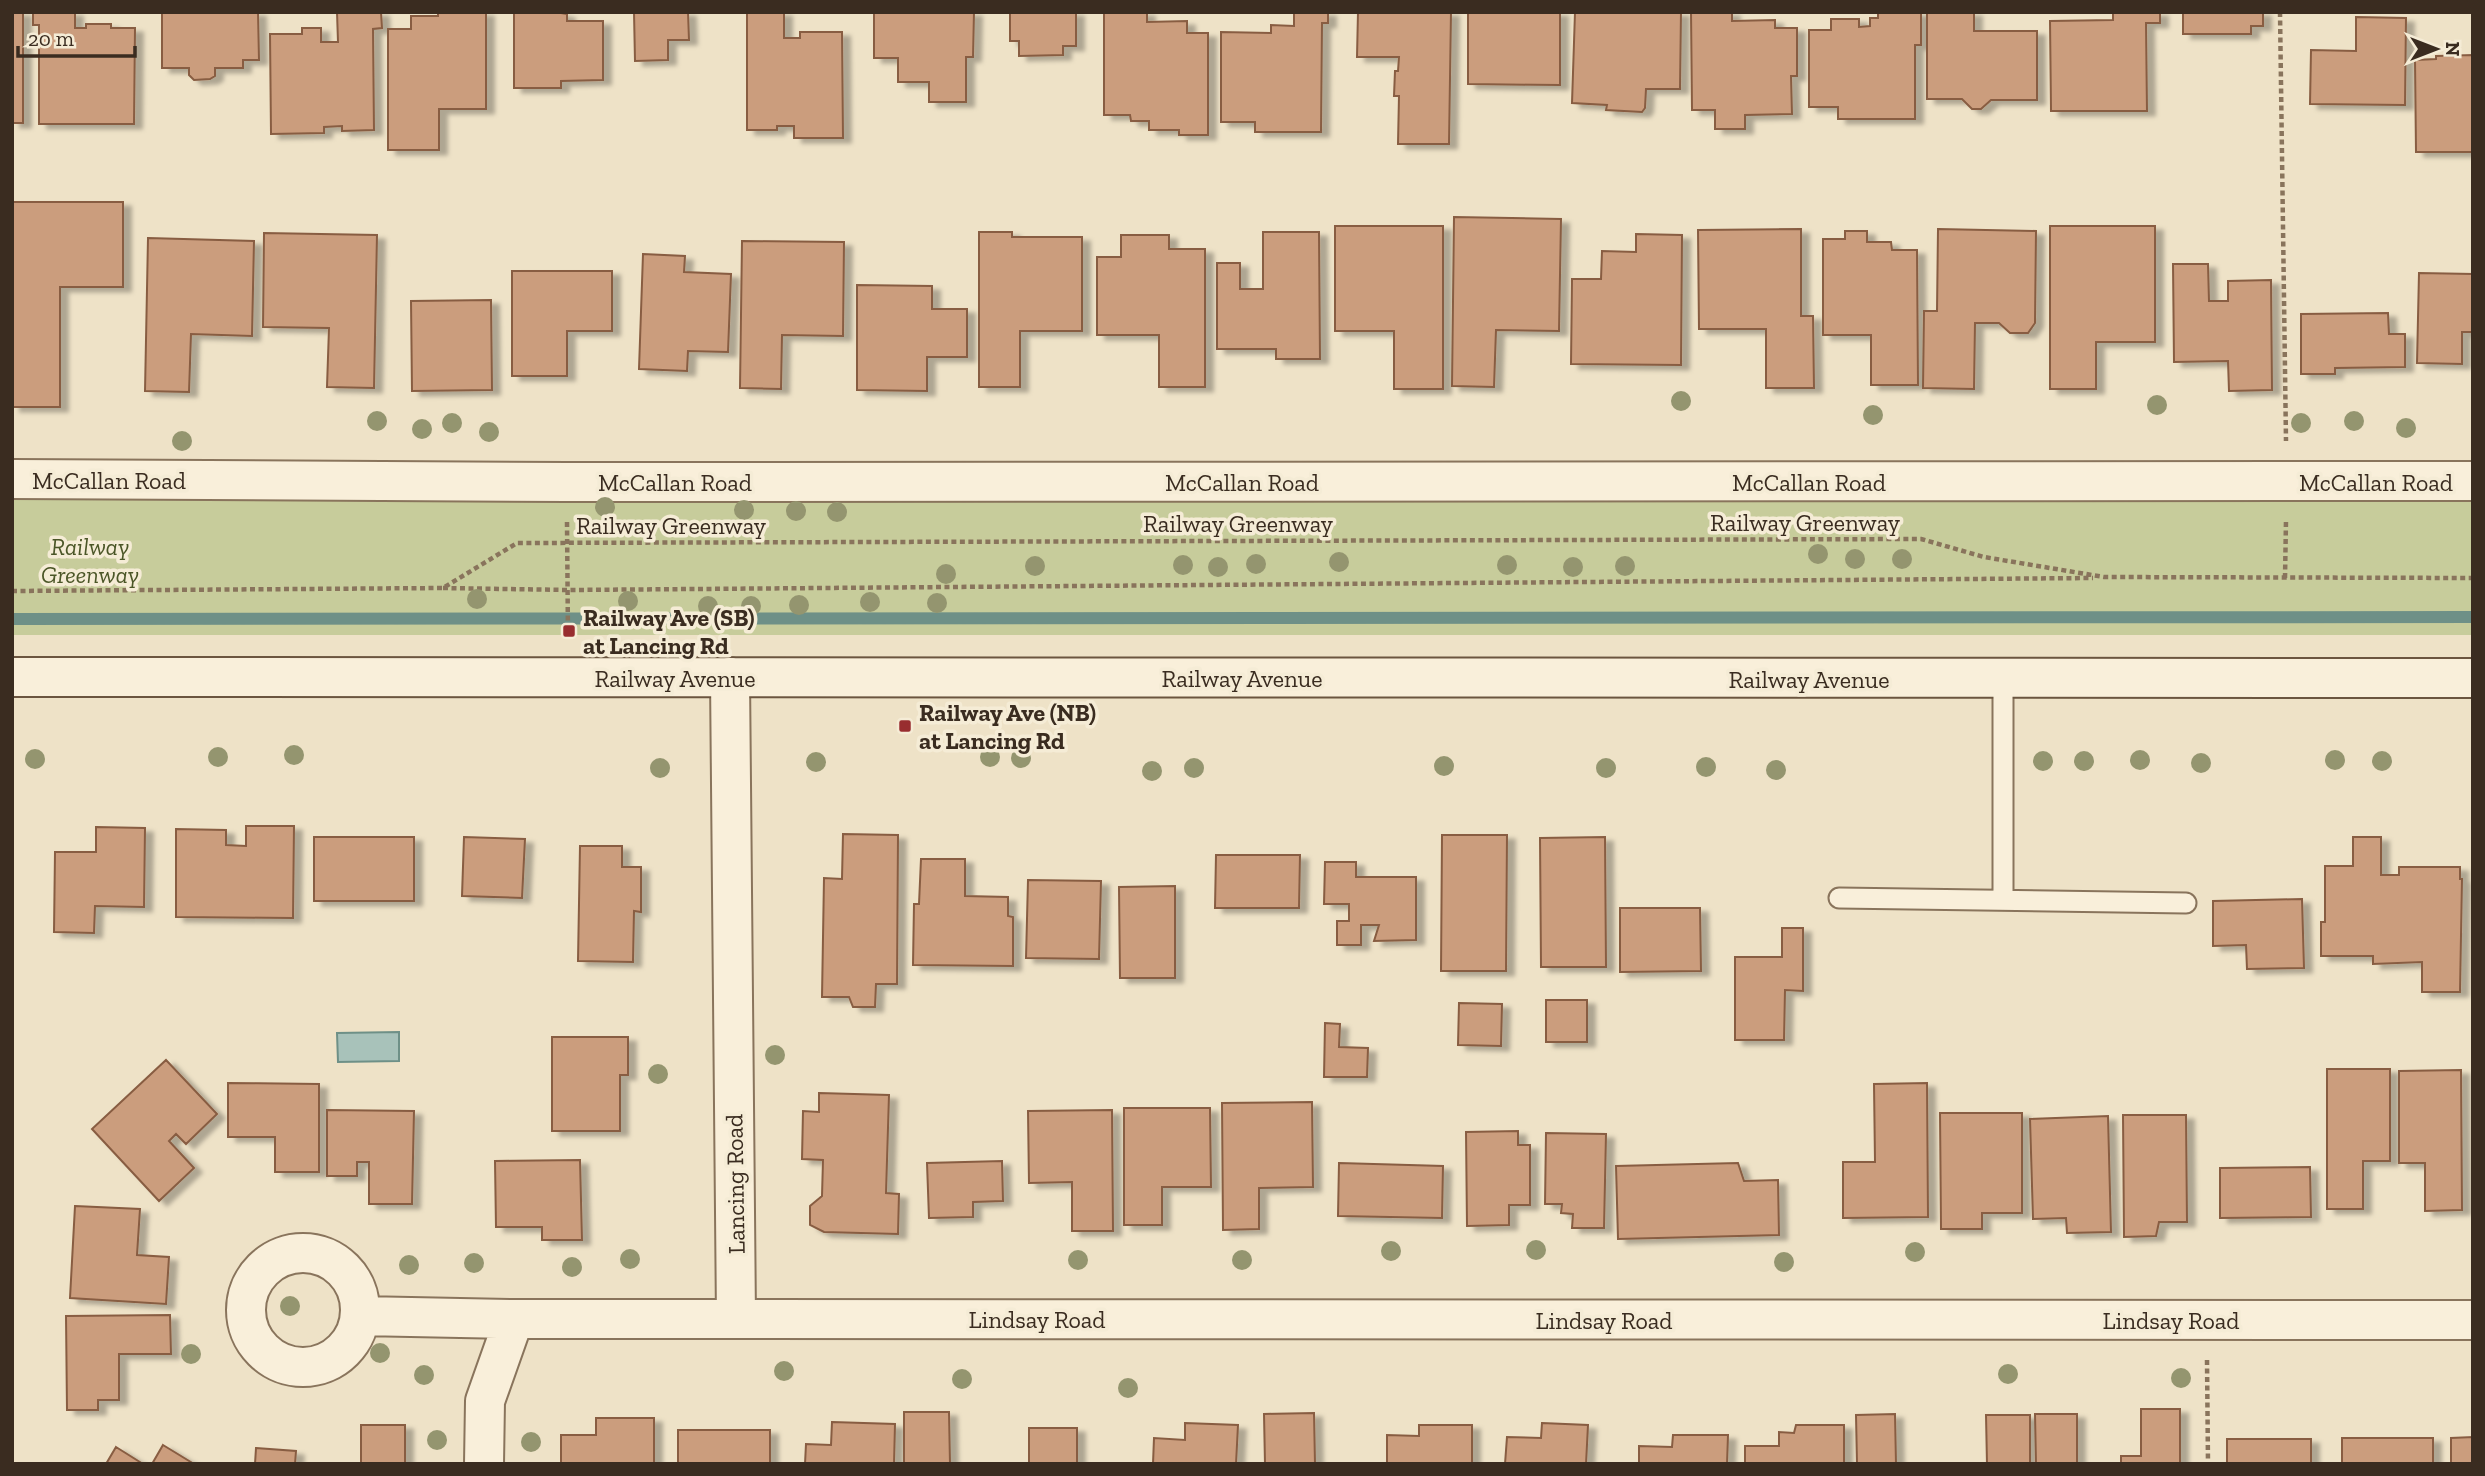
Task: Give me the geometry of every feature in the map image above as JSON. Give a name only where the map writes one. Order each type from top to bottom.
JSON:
[{"type":"street","name":"McCallan Road","points":[[12,480],[2473,481]]},
{"type":"street","name":"Railway Avenue","points":[[12,677],[2473,678]]},
{"type":"street","name":"Lancing Road","points":[[730,677],[736,1319]]},
{"type":"street","points":[[361,1316],[736,1319]]},
{"type":"street","points":[[484,1464],[485,1401],[514,1319]]},
{"type":"street","name":"Lindsay Road","points":[[736,1319],[2473,1320]]},
{"type":"lane","points":[[2003,679],[2003,900]]},
{"type":"lane","points":[[1839,898],[2186,903]]},
{"type":"path","points":[[2280,12],[2287,482],[2285,578]]},
{"type":"path","points":[[567,482],[567,679]]},
{"type":"path","name":"Railway Greenway","points":[[443,588],[517,543],[1921,539],[1984,557],[2104,578],[2473,578]]},
{"type":"path","points":[[12,591],[443,588],[569,590],[2104,578]]},
{"type":"path","points":[[2207,1320],[2208,1464]]},
{"type":"green space","name":"Railway Greenway","points":[[12,482],[2473,501],[2473,635],[12,635]]},
{"type":"water","points":[[399,1032],[399,1061],[338,1062],[337,1033]]},
{"type":"building","points":[[12,12],[23,12],[23,123],[12,123]]},
{"type":"building","points":[[33,12],[75,12],[75,28],[86,28],[86,24],[111,24],[111,28],[135,28],[134,124],[39,124],[39,25],[33,25]]},
{"type":"building","points":[[162,12],[258,12],[259,60],[243,60],[243,68],[215,68],[215,76],[210,79],[194,80],[189,75],[189,68],[162,68]]},
{"type":"building","points":[[337,12],[381,12],[382,28],[373,29],[374,130],[342,131],[342,126],[324,127],[324,133],[271,134],[270,34],[302,34],[302,28],[321,28],[321,42],[338,42]]},
{"type":"building","points":[[438,12],[486,12],[486,109],[439,109],[439,150],[388,150],[388,29],[411,29],[411,16],[438,16]]},
{"type":"building","points":[[514,12],[555,12],[567,14],[567,21],[603,21],[603,80],[561,81],[561,88],[514,88]]},
{"type":"building","points":[[634,12],[688,12],[689,40],[668,40],[668,60],[635,61]]},
{"type":"building","points":[[747,12],[784,12],[784,38],[800,38],[800,32],[842,32],[843,138],[794,138],[794,126],[777,126],[777,130],[747,130]]},
{"type":"building","points":[[874,12],[974,12],[973,57],[966,57],[966,102],[929,102],[929,82],[898,82],[898,58],[874,58]]},
{"type":"building","points":[[1010,12],[1076,12],[1076,46],[1063,46],[1063,55],[1019,56],[1019,41],[1010,41]]},
{"type":"building","points":[[1104,12],[1147,12],[1147,22],[1187,21],[1187,33],[1208,33],[1208,135],[1179,135],[1179,130],[1149,130],[1149,121],[1131,121],[1130,115],[1104,115]]},
{"type":"building","points":[[1294,12],[1328,12],[1328,23],[1322,23],[1321,132],[1255,132],[1255,122],[1221,122],[1221,32],[1271,33],[1271,25],[1294,26]]},
{"type":"building","points":[[1358,12],[1451,12],[1449,144],[1398,144],[1399,96],[1394,96],[1395,71],[1398,71],[1399,57],[1357,57]]},
{"type":"building","points":[[1468,12],[1560,12],[1560,85],[1468,84]]},
{"type":"building","points":[[1575,12],[1681,12],[1680,89],[1646,89],[1645,108],[1642,112],[1606,110],[1607,105],[1572,103]]},
{"type":"building","points":[[1691,12],[1732,12],[1732,21],[1775,20],[1775,28],[1797,28],[1797,76],[1791,76],[1792,114],[1745,115],[1745,129],[1715,129],[1715,110],[1692,110]]},
{"type":"building","points":[[1878,12],[1921,12],[1921,45],[1915,45],[1915,119],[1838,119],[1838,107],[1809,107],[1809,30],[1831,30],[1831,19],[1859,19],[1859,27],[1870,26],[1870,18],[1878,18]]},
{"type":"building","points":[[1927,12],[1974,12],[1974,31],[2037,31],[2037,100],[1991,100],[1981,109],[1972,109],[1962,99],[1927,99]]},
{"type":"building","points":[[2113,12],[2160,12],[2160,23],[2146,23],[2147,111],[2051,111],[2050,21],[2113,20]]},
{"type":"building","points":[[2183,12],[2263,12],[2263,26],[2251,26],[2251,34],[2183,34]]},
{"type":"building","points":[[2356,17],[2406,18],[2405,105],[2310,104],[2311,50],[2356,51]]},
{"type":"building","points":[[2473,55],[2473,152],[2416,152],[2415,60],[2436,59],[2436,56]]},
{"type":"building","points":[[12,202],[123,202],[123,287],[60,287],[60,407],[12,407]]},
{"type":"building","points":[[1454,217],[1561,219],[1559,331],[1496,330],[1494,387],[1452,386]]},
{"type":"building","points":[[1335,226],[1443,226],[1443,389],[1394,389],[1394,331],[1335,331]]},
{"type":"building","points":[[2050,226],[2155,226],[2155,342],[2096,342],[2096,389],[2050,389]]},
{"type":"building","points":[[1801,229],[1801,316],[1813,316],[1814,388],[1766,388],[1766,329],[1699,329],[1698,230]]},
{"type":"building","points":[[1938,229],[2036,231],[2035,323],[2028,333],[2010,333],[1999,323],[1975,323],[1974,389],[1923,388],[1924,311],[1937,311]]},
{"type":"building","points":[[1845,231],[1867,231],[1867,242],[1891,242],[1892,250],[1917,250],[1918,385],[1871,385],[1871,335],[1823,335],[1823,239],[1845,239]]},
{"type":"building","points":[[979,232],[1012,232],[1012,237],[1082,237],[1082,331],[1020,331],[1020,387],[979,387]]},
{"type":"building","points":[[1263,232],[1319,232],[1320,359],[1276,359],[1276,349],[1217,349],[1217,263],[1240,263],[1240,289],[1263,289]]},
{"type":"building","points":[[264,233],[377,235],[374,388],[327,387],[329,328],[263,327]]},
{"type":"building","points":[[1636,234],[1682,235],[1681,365],[1571,364],[1572,279],[1601,279],[1602,251],[1636,252]]},
{"type":"building","points":[[1121,235],[1169,235],[1169,249],[1205,249],[1205,387],[1159,387],[1159,335],[1097,335],[1097,257],[1121,257]]},
{"type":"building","points":[[148,238],[254,241],[252,336],[191,334],[189,392],[145,391]]},
{"type":"building","points":[[742,241],[844,242],[843,336],[782,335],[781,389],[740,388]]},
{"type":"building","points":[[643,254],[685,256],[684,272],[731,274],[728,352],[688,351],[687,371],[639,369]]},
{"type":"building","points":[[2173,264],[2208,264],[2209,301],[2228,301],[2228,281],[2271,280],[2272,390],[2229,391],[2228,361],[2174,362]]},
{"type":"building","points":[[512,271],[612,271],[612,331],[567,331],[567,376],[512,376]]},
{"type":"building","points":[[2419,273],[2473,274],[2472,332],[2462,332],[2462,364],[2417,363]]},
{"type":"building","points":[[857,285],[932,286],[932,309],[967,309],[967,357],[927,357],[927,391],[857,390]]},
{"type":"building","points":[[491,300],[492,390],[412,391],[411,301]]},
{"type":"building","points":[[2388,313],[2389,334],[2405,334],[2405,367],[2335,368],[2335,374],[2301,374],[2301,314]]},
{"type":"building","points":[[246,826],[294,826],[293,918],[176,917],[176,829],[226,830],[226,845],[246,846]]},
{"type":"building","points":[[96,827],[145,828],[144,907],[95,906],[94,933],[54,932],[55,852],[96,852]]},
{"type":"building","points":[[843,834],[898,835],[897,984],[876,984],[875,1007],[853,1007],[849,997],[822,997],[824,878],[842,879]]},
{"type":"building","points":[[1442,835],[1507,835],[1506,971],[1441,971]]},
{"type":"building","points":[[314,837],[414,837],[414,901],[314,901]]},
{"type":"building","points":[[464,837],[525,839],[522,898],[462,896]]},
{"type":"building","points":[[1605,837],[1606,967],[1541,967],[1540,838]]},
{"type":"building","points":[[2353,837],[2381,837],[2381,875],[2399,875],[2399,867],[2460,867],[2460,992],[2422,992],[2422,962],[2373,964],[2373,956],[2321,956],[2321,922],[2325,922],[2325,866],[2353,866]]},
{"type":"building","points":[[580,846],[622,846],[622,867],[641,867],[641,912],[634,911],[633,962],[578,961]]},
{"type":"building","points":[[1216,855],[1300,855],[1299,908],[1215,908]]},
{"type":"building","points":[[921,859],[965,859],[965,896],[1008,897],[1008,916],[1013,917],[1013,966],[913,965],[914,904],[919,904]]},
{"type":"building","points":[[1325,862],[1356,862],[1356,877],[1416,877],[1416,940],[1374,941],[1379,925],[1361,925],[1361,945],[1337,945],[1337,921],[1349,921],[1349,904],[1324,904]]},
{"type":"building","points":[[1028,880],[1101,881],[1099,959],[1026,958]]},
{"type":"building","points":[[1175,886],[1175,978],[1120,978],[1119,887]]},
{"type":"building","points":[[2302,899],[2304,968],[2247,969],[2246,945],[2213,946],[2213,901]]},
{"type":"building","points":[[1620,908],[1700,908],[1701,971],[1620,972]]},
{"type":"building","points":[[1782,928],[1803,928],[1803,991],[1785,990],[1784,1040],[1735,1040],[1735,957],[1782,957]]},
{"type":"building","points":[[1546,1000],[1587,1000],[1587,1042],[1546,1042]]},
{"type":"building","points":[[1459,1003],[1502,1004],[1501,1046],[1458,1045]]},
{"type":"building","points":[[1325,1023],[1340,1024],[1339,1047],[1368,1048],[1367,1077],[1324,1077]]},
{"type":"building","points":[[552,1037],[628,1037],[628,1075],[620,1075],[620,1131],[552,1131]]},
{"type":"building","points":[[166,1060],[217,1114],[186,1144],[176,1134],[169,1141],[194,1168],[159,1201],[92,1129]]},
{"type":"building","points":[[2327,1069],[2390,1069],[2390,1161],[2363,1161],[2363,1209],[2327,1209]]},
{"type":"building","points":[[2461,1070],[2462,1210],[2425,1211],[2425,1163],[2399,1163],[2399,1071]]},
{"type":"building","points":[[228,1083],[319,1084],[319,1172],[275,1172],[275,1137],[228,1137]]},
{"type":"building","points":[[1927,1083],[1928,1217],[1843,1218],[1843,1162],[1875,1162],[1874,1084]]},
{"type":"building","points":[[819,1093],[889,1095],[886,1193],[899,1194],[898,1234],[824,1232],[810,1225],[810,1206],[822,1196],[823,1160],[802,1159],[803,1111],[819,1112]]},
{"type":"building","points":[[1312,1102],[1313,1187],[1259,1188],[1259,1229],[1223,1230],[1222,1103]]},
{"type":"building","points":[[1124,1108],[1210,1108],[1211,1187],[1162,1187],[1162,1225],[1124,1225]]},
{"type":"building","points":[[327,1110],[414,1111],[412,1204],[369,1204],[369,1162],[357,1162],[357,1176],[327,1176]]},
{"type":"building","points":[[1112,1110],[1113,1231],[1072,1231],[1072,1182],[1029,1183],[1028,1111]]},
{"type":"building","points":[[1940,1113],[2022,1113],[2022,1213],[1982,1213],[1982,1229],[1941,1229]]},
{"type":"building","points":[[2123,1115],[2186,1115],[2187,1222],[2159,1222],[2156,1236],[2124,1237]]},
{"type":"building","points":[[2108,1116],[2111,1232],[2067,1233],[2066,1218],[2033,1219],[2030,1119]]},
{"type":"building","points":[[1518,1131],[1518,1145],[1530,1145],[1530,1205],[1509,1205],[1509,1225],[1467,1226],[1466,1132]]},
{"type":"building","points":[[1546,1133],[1606,1134],[1604,1228],[1572,1228],[1573,1214],[1561,1213],[1562,1204],[1545,1204]]},
{"type":"building","points":[[580,1160],[582,1240],[542,1240],[542,1227],[496,1227],[495,1161]]},
{"type":"building","points":[[1002,1161],[1003,1201],[973,1202],[973,1217],[929,1218],[927,1163]]},
{"type":"building","points":[[1339,1163],[1443,1166],[1442,1218],[1338,1216]]},
{"type":"building","points":[[1738,1163],[1744,1181],[1778,1180],[1779,1235],[1618,1239],[1616,1166]]},
{"type":"building","points":[[2310,1167],[2311,1217],[2220,1218],[2220,1168]]},
{"type":"building","points":[[75,1206],[140,1209],[137,1255],[169,1257],[166,1304],[70,1298]]},
{"type":"building","points":[[170,1315],[171,1354],[119,1354],[119,1400],[98,1400],[98,1410],[67,1410],[66,1316]]},
{"type":"building","points":[[2141,1409],[2180,1409],[2180,1464],[2121,1464],[2121,1456],[2141,1456]]},
{"type":"building","points":[[904,1412],[949,1412],[950,1464],[904,1464]]},
{"type":"building","points":[[1314,1413],[1315,1464],[1265,1464],[1264,1414]]},
{"type":"building","points":[[1895,1414],[1896,1464],[1857,1464],[1856,1415]]},
{"type":"building","points":[[2035,1414],[2077,1414],[2077,1464],[2036,1464]]},
{"type":"building","points":[[1986,1415],[2030,1415],[2030,1464],[1987,1464]]},
{"type":"building","points":[[596,1418],[654,1418],[654,1464],[561,1464],[561,1435],[596,1435]]},
{"type":"building","points":[[832,1422],[895,1424],[894,1464],[805,1464],[806,1444],[831,1445]]},
{"type":"building","points":[[1185,1423],[1238,1425],[1236,1464],[1153,1464],[1154,1438],[1185,1440]]},
{"type":"building","points":[[1542,1423],[1588,1425],[1586,1464],[1505,1464],[1507,1437],[1541,1438]]},
{"type":"building","points":[[361,1425],[405,1425],[405,1464],[361,1464]]},
{"type":"building","points":[[1419,1425],[1472,1425],[1472,1464],[1387,1464],[1387,1435],[1419,1436]]},
{"type":"building","points":[[1796,1425],[1844,1425],[1844,1464],[1745,1464],[1745,1446],[1779,1446],[1779,1432],[1794,1433]]},
{"type":"building","points":[[1029,1428],[1077,1428],[1077,1464],[1029,1464]]},
{"type":"building","points":[[678,1430],[770,1430],[770,1464],[678,1464]]},
{"type":"building","points":[[1673,1435],[1728,1435],[1727,1464],[1639,1464],[1639,1446],[1672,1447]]},
{"type":"building","points":[[2473,1437],[2473,1464],[2451,1464],[2451,1438]]},
{"type":"building","points":[[2342,1438],[2433,1438],[2433,1464],[2342,1464]]},
{"type":"building","points":[[2227,1439],[2311,1439],[2311,1464],[2227,1464]]},
{"type":"building","points":[[163,1445],[194,1464],[152,1464]]},
{"type":"building","points":[[116,1447],[143,1464],[106,1464]]},
{"type":"building","points":[[256,1448],[296,1451],[295,1464],[255,1464]]},
{"type":"waterway","points":[[12,619],[2473,617]]},
{"type":"place","name":"Railway Ave (SB) at Lancing Rd","points":[[569,631]]},
{"type":"place","name":"Railway Ave (NB) at Lancing Rd","points":[[905,726]]}]
